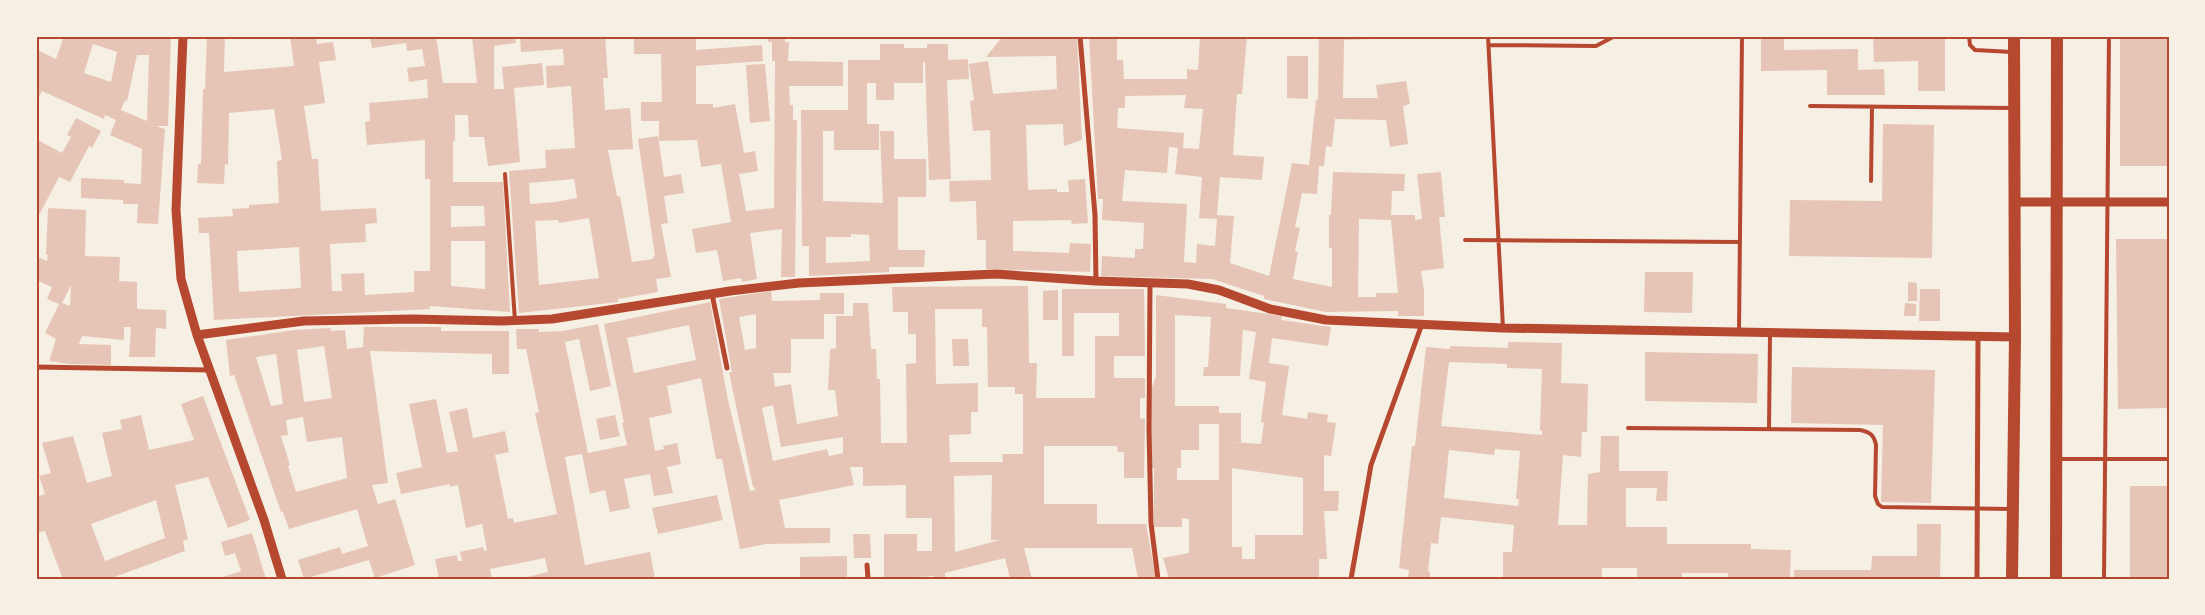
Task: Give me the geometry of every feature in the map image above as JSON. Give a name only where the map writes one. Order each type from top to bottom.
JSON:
[{"type":"main road","points":[[2012,579],[2015,337],[2014,36]]},
{"type":"main road","points":[[2056,579],[2057,36]]},
{"type":"street","points":[[183,36],[176,210],[181,279],[197,336],[264,520],[282,579]]},
{"type":"street","points":[[1080,36],[1095,214],[1096,281]]},
{"type":"street","points":[[2014,202],[2169,202]]},
{"type":"street","points":[[197,336],[304,321],[412,319],[515,321],[552,319],[712,294],[799,284],[996,274],[1096,281],[1188,284],[1219,290],[1270,309],[1326,320],[1503,328],[1739,334],[2015,337]]},
{"type":"street","points":[[1150,283],[1149,430],[1151,523],[1158,579]]},
{"type":"street","points":[[712,294],[727,368]]},
{"type":"street","points":[[1351,579],[1370,465],[1422,324]]},
{"type":"street","points":[[1977,579],[1978,337]]},
{"type":"street","points":[[36,368],[209,370]]},
{"type":"street","points":[[867,565],[868,579]]},
{"type":"lane","points":[[345,36],[358,36]]},
{"type":"lane","points":[[1488,36],[1503,328]]},
{"type":"lane","points":[[1488,45],[1596,46],[1611,40],[1615,36]]},
{"type":"lane","points":[[1739,334],[1742,36]]},
{"type":"lane","points":[[1969,36],[1970,45],[1975,50],[2014,52]]},
{"type":"lane","points":[[2104,579],[2109,36]]},
{"type":"lane","points":[[1810,106],[2014,108]]},
{"type":"lane","points":[[1871,181],[1872,106]]},
{"type":"lane","points":[[505,174],[515,321]]},
{"type":"lane","points":[[1465,240],[1740,242]]},
{"type":"lane","points":[[1770,334],[1770,429]]},
{"type":"lane","points":[[1628,428],[1868,432],[1874,437],[1876,445],[1875,496],[1878,504],[1888,508],[2013,509]]},
{"type":"lane","points":[[2057,459],[2169,459]]},
{"type":"building","points":[[64,36],[171,36],[168,126],[156,126],[165,129],[158,224],[137,223],[138,204],[123,204],[123,200],[81,198],[81,178],[124,180],[124,183],[141,184],[142,149],[110,135],[116,120],[105,115],[104,119],[42,91],[36,102],[36,49],[56,59]],"holes":[[[93,44],[117,52],[111,82],[84,73]],[[137,55],[149,55],[147,121],[121,110],[125,100],[127,101]]]},
{"type":"building","points":[[207,36],[225,36],[224,72],[294,66],[290,36],[316,36],[317,44],[333,42],[336,60],[319,62],[325,103],[304,106],[312,159],[318,159],[321,211],[376,208],[377,223],[365,224],[366,242],[330,244],[332,291],[342,291],[341,274],[364,273],[365,295],[414,292],[414,271],[430,271],[430,179],[425,179],[425,140],[367,145],[365,122],[370,121],[369,103],[428,98],[427,79],[409,82],[407,68],[425,66],[422,49],[407,51],[406,43],[372,48],[370,36],[436,36],[443,83],[477,83],[472,36],[515,36],[516,43],[494,46],[494,89],[504,89],[502,67],[542,63],[544,85],[514,88],[520,162],[488,166],[484,137],[469,137],[468,115],[455,115],[455,141],[453,141],[453,182],[503,182],[510,312],[430,306],[430,309],[214,320],[209,233],[199,233],[198,218],[233,216],[232,209],[249,208],[249,205],[279,203],[277,161],[282,160],[274,109],[229,113],[228,165],[225,164],[224,184],[197,183],[198,164],[201,164],[203,89],[205,89]],"holes":[[[451,206],[484,206],[485,226],[451,227]],[[451,241],[485,241],[485,289],[451,286]],[[299,247],[301,288],[239,292],[237,251]]]},
{"type":"building","points":[[520,36],[605,36],[608,78],[603,78],[605,110],[630,108],[633,149],[608,150],[617,196],[620,196],[632,262],[653,259],[655,256],[638,139],[658,136],[664,177],[681,174],[684,193],[664,196],[668,223],[661,224],[671,277],[656,279],[658,292],[618,299],[618,302],[519,313],[509,171],[546,168],[545,150],[575,148],[571,86],[547,88],[546,66],[564,65],[563,49],[521,52]],"holes":[[[574,179],[577,198],[530,204],[529,183]],[[589,218],[599,278],[539,285],[535,221],[558,220],[559,223]]]},
{"type":"building","points":[[634,36],[696,36],[696,50],[762,45],[763,61],[696,66],[696,104],[713,104],[713,108],[735,104],[744,153],[755,151],[758,171],[739,174],[746,211],[774,208],[775,61],[772,61],[772,42],[768,42],[768,36],[785,36],[785,42],[789,42],[788,61],[843,62],[843,86],[789,86],[790,105],[793,105],[793,120],[797,120],[795,277],[781,277],[782,229],[750,233],[757,279],[742,282],[741,278],[723,281],[717,250],[696,253],[692,229],[731,222],[721,164],[701,167],[697,140],[659,141],[659,121],[641,121],[641,102],[662,102],[661,54],[634,54]]},
{"type":"building","points":[[1003,36],[1077,36],[1082,140],[1064,146],[1063,124],[1026,125],[1028,190],[1057,189],[1057,192],[1069,192],[1068,180],[1085,179],[1088,223],[1072,224],[1071,220],[1013,221],[1013,251],[1069,253],[1070,243],[1091,244],[1090,272],[986,269],[986,240],[977,240],[976,201],[950,202],[949,181],[991,180],[990,130],[973,131],[970,101],[974,100],[969,64],[988,61],[993,94],[1057,89],[1056,56],[986,57]]},
{"type":"building","points":[[1089,36],[1117,36],[1117,60],[1123,60],[1124,79],[1187,79],[1187,69],[1198,70],[1200,36],[1247,36],[1242,94],[1237,94],[1233,155],[1264,157],[1262,180],[1220,177],[1217,215],[1234,216],[1230,263],[1269,276],[1292,163],[1309,165],[1316,100],[1318,100],[1319,36],[1400,36],[1400,38],[1344,40],[1343,98],[1378,98],[1376,85],[1406,81],[1410,104],[1403,106],[1408,144],[1390,147],[1386,120],[1335,119],[1332,147],[1326,146],[1324,166],[1319,166],[1317,194],[1302,193],[1295,227],[1300,228],[1295,251],[1298,252],[1293,279],[1332,287],[1332,248],[1329,248],[1329,215],[1331,215],[1333,172],[1405,174],[1404,191],[1392,191],[1391,215],[1415,215],[1415,220],[1422,219],[1417,174],[1441,172],[1445,217],[1439,217],[1444,268],[1421,271],[1424,291],[1424,316],[1398,316],[1398,311],[1326,312],[1264,299],[1264,296],[1212,279],[1101,276],[1102,256],[1135,258],[1135,249],[1143,249],[1144,223],[1102,220],[1103,199],[1098,199]],"holes":[[[1186,95],[1184,108],[1203,109],[1199,149],[1183,148],[1184,133],[1117,128],[1118,108],[1125,108],[1125,96]],[[1169,147],[1178,148],[1175,174],[1202,177],[1199,218],[1217,219],[1215,246],[1197,244],[1196,263],[1184,262],[1187,204],[1122,201],[1125,170],[1167,173]],[[1359,219],[1391,220],[1398,293],[1376,293],[1376,297],[1358,297]]]},
{"type":"building","points":[[1761,36],[1784,36],[1784,50],[1858,49],[1858,70],[1884,69],[1885,95],[1827,95],[1827,70],[1761,71]]},
{"type":"building","points":[[1873,36],[1945,36],[1945,91],[1918,91],[1918,61],[1874,62]]},
{"type":"building","points":[[2120,36],[2169,36],[2169,166],[2120,166]]},
{"type":"building","points":[[880,44],[904,44],[904,48],[927,48],[927,44],[948,44],[948,60],[968,59],[969,79],[947,80],[951,179],[929,180],[925,62],[923,62],[923,83],[894,83],[894,100],[876,100],[876,83],[867,83],[867,124],[879,124],[879,150],[834,150],[834,131],[823,131],[823,201],[883,203],[880,131],[894,131],[894,159],[926,159],[926,197],[898,197],[898,250],[925,250],[924,267],[889,267],[889,272],[809,276],[809,246],[802,246],[801,110],[848,110],[848,60],[880,60]],"holes":[[[851,234],[869,235],[870,261],[826,263],[826,237],[851,237]]]},
{"type":"building","points":[[1287,56],[1308,56],[1308,99],[1287,98]]},
{"type":"building","points":[[765,64],[770,121],[750,123],[746,65]]},
{"type":"building","points":[[76,118],[101,131],[92,148],[89,146],[70,182],[59,177],[36,221],[36,139],[62,153],[71,137],[67,135]]},
{"type":"building","points":[[1883,124],[1934,125],[1932,258],[1789,256],[1790,200],[1882,201]]},
{"type":"building","points":[[48,208],[86,210],[85,256],[120,257],[119,281],[137,282],[137,309],[166,310],[166,329],[156,328],[155,357],[129,357],[131,327],[124,327],[124,340],[82,336],[79,344],[111,345],[111,365],[69,364],[49,361],[56,339],[45,333],[59,304],[47,299],[52,287],[36,280],[36,256],[47,261],[48,255],[46,255]],"holes":[[[71,285],[70,306],[62,303]]]},
{"type":"building","points":[[2116,239],[2169,239],[2169,408],[2118,409]]},
{"type":"building","points":[[1645,272],[1693,272],[1692,313],[1644,312]]},
{"type":"building","points":[[1908,282],[1917,283],[1917,301],[1908,301]]},
{"type":"building","points":[[1028,286],[1029,363],[1037,363],[1036,398],[1095,398],[1095,336],[1119,336],[1119,313],[1074,313],[1074,356],[1062,356],[1062,289],[1144,289],[1145,356],[1114,356],[1114,378],[1145,378],[1145,398],[1140,398],[1140,418],[1145,419],[1144,478],[1124,478],[1124,452],[1118,452],[1117,446],[1044,446],[1044,504],[1097,504],[1097,524],[1146,524],[1156,579],[1138,579],[1132,548],[1024,548],[1032,579],[1010,579],[1005,558],[945,573],[945,579],[934,579],[934,576],[884,579],[884,534],[917,534],[917,551],[932,551],[932,518],[906,518],[906,485],[863,486],[863,467],[850,467],[854,485],[779,500],[785,528],[830,528],[830,543],[766,544],[740,549],[722,459],[716,459],[701,378],[667,386],[672,413],[649,418],[655,451],[664,449],[663,446],[677,443],[681,464],[667,467],[673,493],[654,496],[650,474],[624,479],[630,508],[610,512],[605,490],[590,494],[582,454],[565,457],[585,565],[650,552],[655,579],[519,579],[548,572],[545,558],[490,569],[492,579],[439,579],[435,559],[457,555],[458,561],[462,561],[460,552],[483,547],[484,551],[487,550],[482,524],[466,528],[458,485],[450,487],[450,484],[401,494],[396,473],[422,467],[409,404],[436,399],[447,453],[458,451],[449,412],[467,408],[473,438],[505,431],[509,452],[495,455],[508,519],[513,518],[514,523],[557,514],[535,413],[539,412],[526,349],[517,349],[516,329],[539,329],[539,332],[563,331],[598,324],[611,386],[590,391],[579,339],[565,342],[588,453],[627,445],[604,324],[710,302],[728,400],[750,491],[755,490],[729,372],[732,372],[719,299],[771,291],[772,301],[820,300],[820,293],[844,293],[844,314],[824,314],[824,339],[791,339],[791,373],[773,373],[775,387],[791,384],[797,424],[838,416],[835,390],[828,390],[830,349],[836,348],[836,316],[853,316],[853,303],[868,303],[871,349],[876,349],[877,379],[880,379],[881,443],[907,443],[906,364],[916,363],[916,334],[908,334],[908,312],[893,312],[892,287]],"holes":[[[935,309],[982,309],[982,327],[987,327],[988,387],[1015,387],[1015,394],[1023,394],[1023,454],[1002,454],[1003,462],[950,462],[949,435],[971,434],[971,412],[978,412],[978,383],[936,384]],[[756,314],[756,348],[745,350],[739,317]],[[689,325],[696,360],[634,373],[627,338]],[[773,405],[781,447],[843,437],[843,453],[829,456],[827,449],[773,461],[762,408]],[[992,475],[991,540],[1000,540],[955,552],[954,476]]]},
{"type":"building","points":[[1920,289],[1940,289],[1940,321],[1919,321]]},
{"type":"building","points":[[1058,290],[1058,320],[1043,320],[1043,291]]},
{"type":"building","points":[[1156,295],[1226,304],[1226,308],[1282,316],[1281,320],[1331,327],[1328,346],[1272,338],[1269,363],[1289,366],[1282,415],[1307,419],[1308,412],[1328,415],[1327,422],[1336,423],[1331,456],[1324,455],[1324,491],[1339,491],[1338,511],[1324,511],[1327,559],[1319,559],[1319,579],[1169,579],[1163,558],[1189,553],[1189,519],[1182,518],[1182,527],[1154,527],[1154,468],[1151,468],[1151,389],[1156,377]],"holes":[[[1175,315],[1211,317],[1208,367],[1204,367],[1203,376],[1240,376],[1243,330],[1256,332],[1249,379],[1266,382],[1261,422],[1264,423],[1261,444],[1234,442],[1241,442],[1241,413],[1219,413],[1219,406],[1175,406]],[[1199,424],[1219,424],[1219,480],[1177,480],[1177,468],[1181,468],[1181,450],[1199,450]],[[1232,468],[1303,478],[1303,535],[1255,535],[1255,559],[1242,559],[1242,547],[1232,547]]]},
{"type":"building","points":[[1905,303],[1916,304],[1916,316],[1904,316]]},
{"type":"building","points":[[364,327],[441,327],[441,331],[509,331],[509,374],[492,374],[492,354],[370,351],[388,483],[372,485],[378,504],[395,499],[415,565],[375,578],[369,560],[304,579],[298,560],[340,547],[342,554],[368,546],[357,509],[289,529],[283,512],[281,512],[234,375],[230,376],[226,340],[294,330],[331,328],[330,331],[345,330],[347,349],[363,347]],"holes":[[[324,346],[332,398],[304,402],[297,350]],[[276,354],[283,404],[271,406],[256,357]],[[303,417],[307,442],[342,437],[347,478],[296,492],[281,436],[288,435],[286,420]]]},
{"type":"building","points":[[952,339],[968,339],[969,366],[953,366]]},
{"type":"building","points":[[1508,342],[1562,343],[1561,383],[1588,384],[1587,432],[1582,432],[1581,457],[1563,455],[1558,525],[1587,525],[1588,474],[1600,472],[1601,436],[1619,436],[1619,471],[1668,471],[1667,501],[1656,501],[1657,488],[1626,488],[1626,527],[1667,527],[1667,544],[1751,544],[1751,549],[1791,550],[1790,579],[1728,579],[1728,573],[1682,573],[1682,579],[1637,579],[1637,568],[1602,568],[1602,579],[1503,579],[1503,552],[1512,552],[1514,525],[1441,517],[1438,544],[1431,543],[1428,571],[1430,572],[1430,579],[1408,579],[1409,570],[1399,568],[1412,446],[1415,446],[1426,347],[1450,349],[1450,346],[1508,348]],"holes":[[[1449,362],[1507,364],[1507,368],[1542,369],[1540,430],[1542,435],[1441,426]],[[1495,449],[1520,451],[1516,499],[1519,499],[1518,506],[1444,498],[1449,450],[1494,455]]]},
{"type":"building","points":[[1645,352],[1758,354],[1757,403],[1645,401]]},
{"type":"building","points":[[1792,367],[1935,370],[1931,503],[1881,502],[1883,425],[1791,423]]},
{"type":"building","points":[[203,396],[250,520],[228,528],[208,477],[175,485],[188,539],[183,541],[185,551],[109,579],[58,579],[62,577],[45,531],[36,533],[36,497],[45,494],[39,476],[51,473],[42,443],[73,436],[87,483],[112,476],[102,433],[122,429],[120,420],[141,415],[149,450],[194,440],[181,404]],"holes":[[[156,500],[165,538],[105,561],[91,524]]]},
{"type":"building","points":[[615,415],[620,436],[600,440],[596,419]]},
{"type":"building","points":[[2130,486],[2169,486],[2169,579],[2130,579]]},
{"type":"building","points":[[717,495],[723,520],[658,534],[652,508]]},
{"type":"building","points":[[1917,524],[1941,524],[1940,579],[1794,579],[1794,570],[1871,570],[1872,556],[1917,556]]},
{"type":"building","points":[[252,533],[266,579],[217,579],[241,571],[235,553],[225,556],[221,542]]},
{"type":"building","points":[[853,534],[870,534],[871,558],[854,558]]},
{"type":"building","points":[[847,556],[847,579],[800,579],[800,557]]}]
